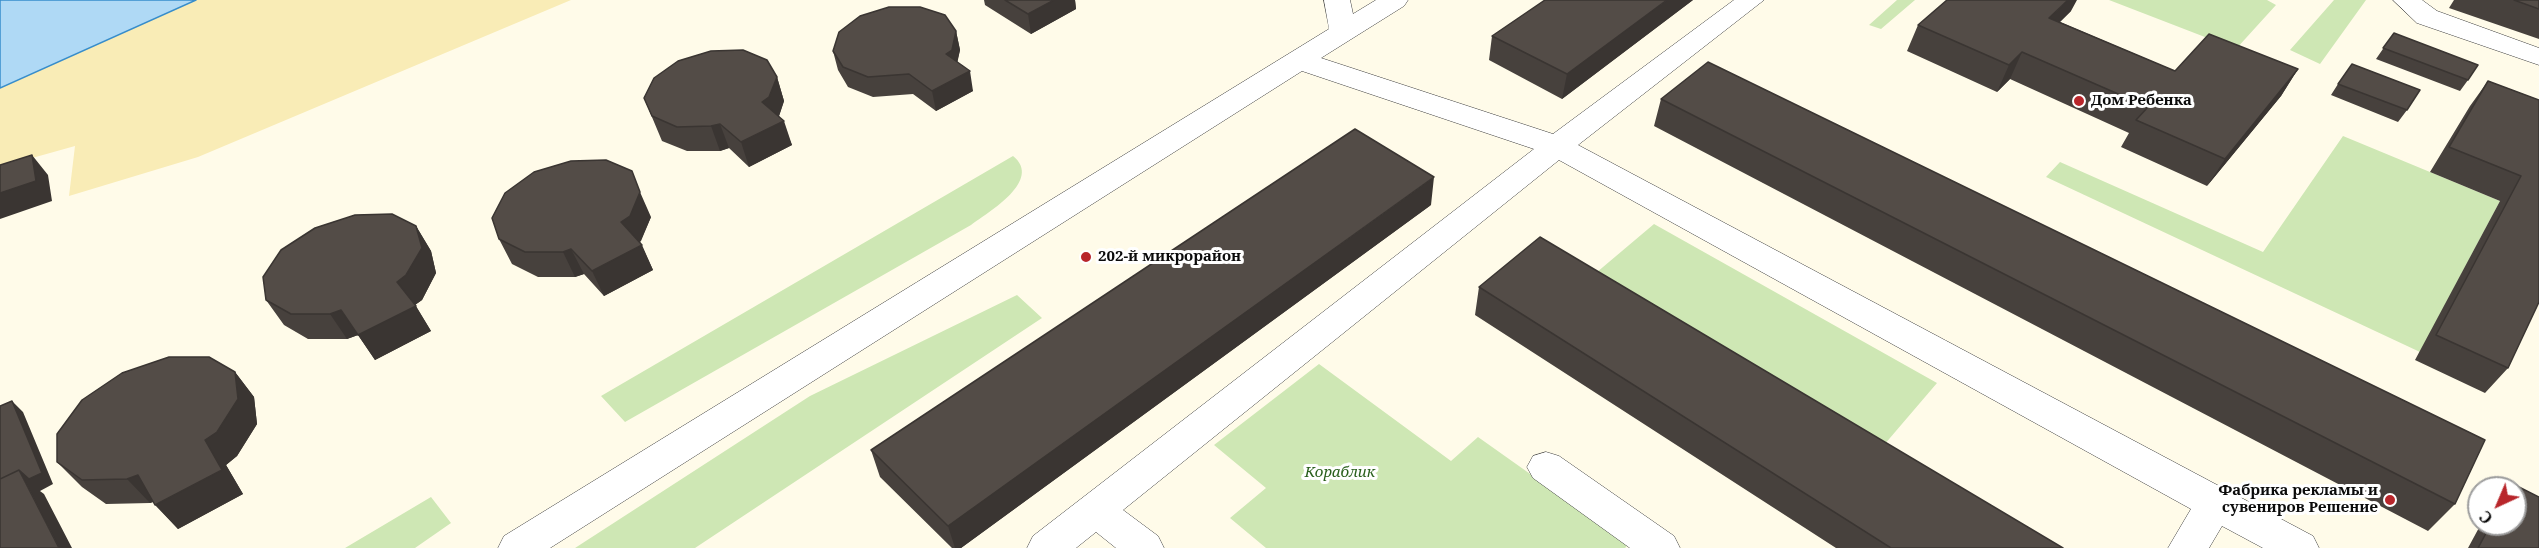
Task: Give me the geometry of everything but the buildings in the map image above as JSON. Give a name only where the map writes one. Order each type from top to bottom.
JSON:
[{"type":"street","points":[[1336,0],[1344,34]]},
{"type":"street","points":[[519,548],[1301,61],[1395,0]]},
{"type":"street","points":[[1047,548],[1557,146],[1751,0]]},
{"type":"street","points":[[2406,0],[2427,17],[2539,57]]},
{"type":"street","points":[[1301,61],[1557,146],[2299,548]]},
{"type":"street","points":[[1546,467],[1660,548]]},
{"type":"street","points":[[2188,548],[2215,504]]},
{"type":"street","points":[[1096,510],[1144,548]]},
{"type":"green space","points":[[1897,0],[1915,0],[1881,29],[1869,25]]},
{"type":"green space","points":[[2109,0],[2267,0],[2276,5],[2236,49]]},
{"type":"green space","points":[[2334,0],[2366,0],[2320,64],[2290,50]]},
{"type":"green space","points":[[2343,136],[2500,201],[2420,352],[2046,177],[2060,162],[2263,252]]},
{"type":"green space","points":[[1013,156],[1021,165],[1022,175],[1018,185],[1000,204],[971,225],[625,422],[601,396]]},
{"type":"green space","points":[[1654,224],[1937,383],[1878,452],[1590,278]]},
{"type":"green space","points":[[1017,295],[1042,318],[695,548],[575,548],[810,396]]},
{"type":"green space","name":"Кораблик","points":[[1319,364],[1451,461],[1478,437],[1629,544],[1625,548],[1266,548],[1230,518],[1266,488],[1214,445]]},
{"type":"green space","points":[[431,497],[451,523],[415,548],[345,548]]},
{"type":"sand","points":[[196,0],[571,0],[198,157],[69,196],[75,146],[0,167],[0,88]]},
{"type":"water","points":[[0,0],[196,0],[0,88]]},
{"type":"place","name":"Дом Ребенка","points":[[2079,101]]},
{"type":"place","name":"202-й микрорайон","points":[[1086,257]]},
{"type":"place","name":"Фабрика рекламы и сувениров Решение","points":[[2390,500]]}]
